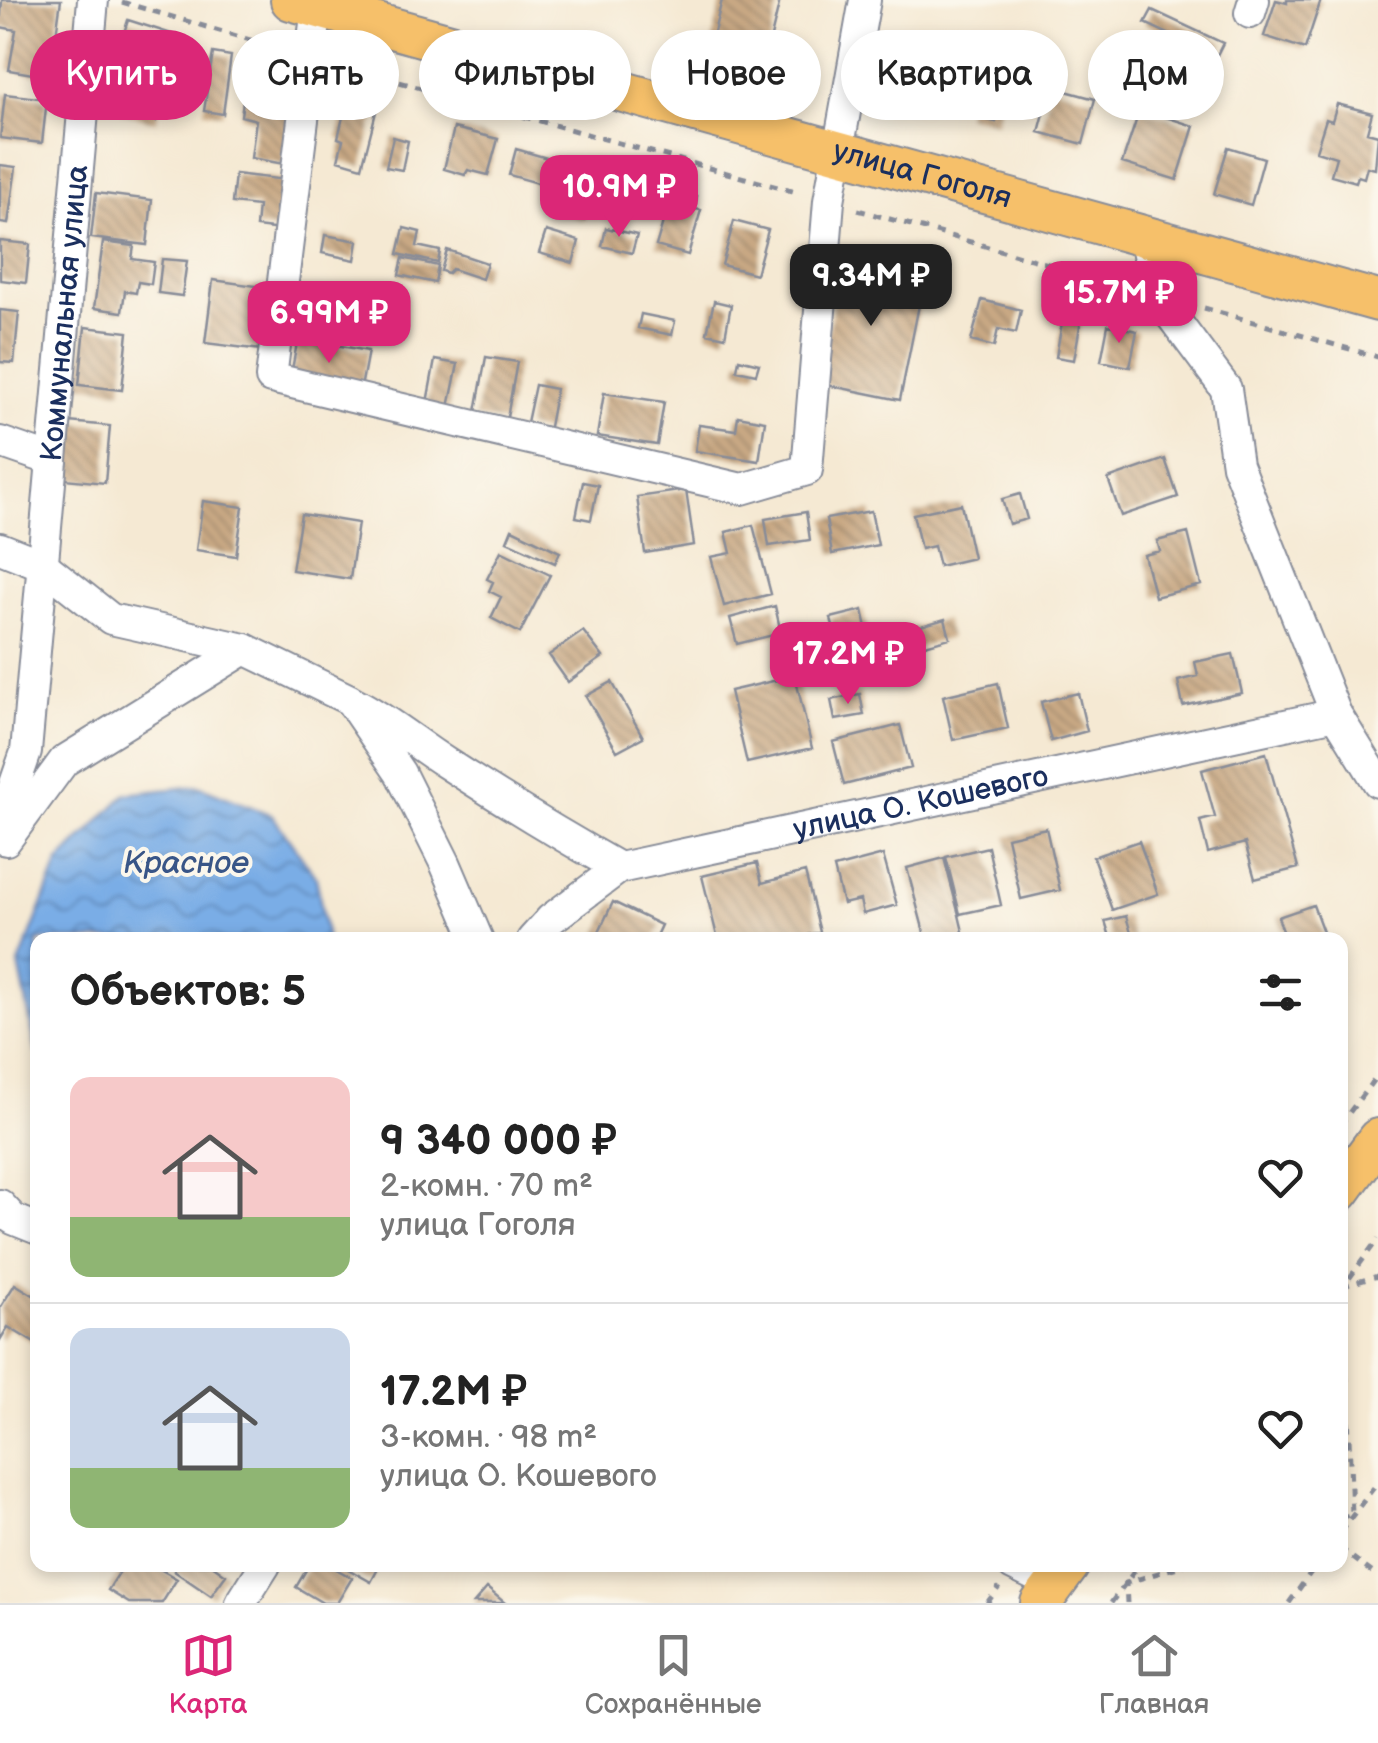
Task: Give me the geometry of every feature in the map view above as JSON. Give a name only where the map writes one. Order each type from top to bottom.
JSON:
[{"type":"main road","name":"улица Гоголя","points":[[304,3],[1378,301]]},
{"type":"main road","points":[[1348,1180],[1378,1138]]},
{"type":"street","name":"Коммунальная улица","points":[[0,828],[26,752],[92,0]]},
{"type":"street","points":[[302,120],[271,378],[742,489],[807,470],[829,201],[864,0]]},
{"type":"street","points":[[304,3],[307,30]]},
{"type":"street","points":[[1145,238],[1156,295],[1226,388],[1237,465],[1336,714],[1378,782]]},
{"type":"street","points":[[0,442],[52,460]]},
{"type":"street","points":[[0,548],[43,565],[111,619],[246,649],[350,700],[384,718],[534,820],[620,868]]},
{"type":"street","points":[[0,848],[64,761],[246,649]]},
{"type":"street","points":[[350,700],[400,773],[475,932]]},
{"type":"street","name":"улица О. Кошевого","points":[[540,932],[620,868],[1336,714]]},
{"type":"street","points":[[0,1205],[13,1219],[30,1226]]},
{"type":"street","points":[[242,1603],[260,1572]]},
{"type":"street","points":[[1028,1572],[1055,1584]]},
{"type":"path","points":[[114,0],[232,35]]},
{"type":"path","points":[[399,83],[1378,357]]},
{"type":"path","points":[[1348,1114],[1378,1074]]},
{"type":"path","points":[[1348,1280],[1378,1239]]},
{"type":"path","points":[[1348,1286],[1378,1276]]},
{"type":"path","points":[[1348,1424],[1352,1514]]},
{"type":"path","points":[[1348,1520],[1377,1486]]},
{"type":"path","points":[[1348,1515],[1352,1514]]},
{"type":"path","points":[[1348,1554],[1378,1576]]},
{"type":"path","points":[[1111,1603],[1134,1572]]},
{"type":"path","points":[[1126,1582],[1160,1572]]},
{"type":"path","points":[[1289,1603],[1311,1572]]},
{"type":"path","points":[[1126,1582],[1127,1603]]},
{"type":"water","name":"Красное","points":[[198,786],[272,815],[316,877],[326,932],[32,932],[59,862],[126,794]]},
{"type":"water","name":"Красное","points":[[30,936],[30,1019],[19,964]]},
{"type":"building","points":[[2,0],[61,0],[57,30],[30,30],[30,74],[9,70],[16,30],[0,27]]},
{"type":"building","points":[[722,0],[780,0],[773,30],[714,30]]},
{"type":"building","points":[[1276,0],[1321,0],[1305,49],[1264,36]]},
{"type":"building","points":[[1152,10],[1195,30],[1160,30],[1145,23]]},
{"type":"building","points":[[128,20],[159,30],[125,30]]},
{"type":"building","points":[[213,53],[231,56],[223,114],[212,112]]},
{"type":"building","points":[[1068,92],[1088,97],[1089,120],[1083,144],[1039,132],[1042,120],[1068,120]]},
{"type":"building","points":[[5,94],[30,97],[30,120],[45,120],[42,143],[0,138]]},
{"type":"building","points":[[1337,104],[1372,113],[1367,132],[1378,135],[1375,169],[1367,167],[1364,178],[1358,176],[1356,182],[1331,175],[1336,157],[1316,151],[1326,119],[1332,121]]},
{"type":"building","points":[[256,120],[290,120],[284,164],[251,158]]},
{"type":"building","points":[[342,120],[374,120],[362,167],[338,160],[343,140],[338,138]]},
{"type":"building","points":[[1136,120],[1175,120],[1194,126],[1177,180],[1122,163]]},
{"type":"building","points":[[454,128],[498,139],[488,175],[468,170],[465,175],[444,169]]},
{"type":"building","points":[[393,137],[408,141],[402,170],[386,167]]},
{"type":"building","points":[[1228,147],[1264,158],[1251,205],[1214,194]]},
{"type":"building","points":[[516,149],[599,173],[584,220],[550,210],[556,188],[509,175]]},
{"type":"building","points":[[0,165],[16,167],[8,224],[0,223]]},
{"type":"building","points":[[235,174],[287,180],[281,230],[256,227],[258,206],[232,203]]},
{"type":"building","points":[[648,181],[697,196],[694,209],[701,210],[688,255],[656,246],[665,215],[640,208]]},
{"type":"building","points":[[96,193],[152,200],[147,245],[91,238]]},
{"type":"building","points":[[734,221],[768,230],[756,274],[722,265]]},
{"type":"building","points":[[404,228],[420,232],[417,246],[440,251],[438,263],[398,254]]},
{"type":"building","points":[[606,228],[637,235],[632,253],[602,246]]},
{"type":"building","points":[[546,231],[579,241],[573,263],[539,253]]},
{"type":"building","points":[[325,235],[358,241],[355,260],[322,253]]},
{"type":"building","points":[[0,241],[30,244],[26,283],[0,280]]},
{"type":"building","points":[[103,242],[134,246],[132,259],[154,262],[151,284],[138,282],[136,293],[125,291],[122,312],[94,308]]},
{"type":"building","points":[[447,250],[487,263],[482,279],[452,269],[448,273],[441,271]]},
{"type":"building","points":[[403,258],[438,266],[435,283],[399,275]]},
{"type":"building","points":[[843,258],[925,275],[900,400],[817,383]]},
{"type":"building","points":[[162,259],[187,261],[182,296],[158,293]]},
{"type":"building","points":[[213,280],[270,288],[262,350],[205,343]]},
{"type":"building","points":[[982,300],[1021,310],[1016,333],[998,329],[994,347],[971,341]]},
{"type":"building","points":[[714,301],[731,305],[725,337],[707,333]]},
{"type":"building","points":[[0,310],[19,312],[14,363],[0,362]]},
{"type":"building","points":[[1064,311],[1082,314],[1074,360],[1056,357]]},
{"type":"building","points":[[641,314],[675,321],[672,335],[638,328]]},
{"type":"building","points":[[1108,325],[1137,331],[1130,367],[1101,361]]},
{"type":"building","points":[[85,327],[128,332],[122,390],[79,385]]},
{"type":"building","points":[[298,338],[368,351],[360,393],[290,380]]},
{"type":"building","points":[[486,357],[517,362],[506,423],[475,417]]},
{"type":"building","points":[[739,359],[759,364],[756,374],[737,370]]},
{"type":"building","points":[[435,360],[458,364],[448,412],[426,408]]},
{"type":"building","points":[[535,385],[556,389],[548,432],[526,427]]},
{"type":"building","points":[[604,393],[664,402],[657,445],[597,436]]},
{"type":"building","points":[[738,416],[765,421],[759,461],[695,451],[699,425],[736,430]]},
{"type":"building","points":[[69,422],[110,426],[105,483],[64,479]]},
{"type":"building","points":[[1165,459],[1178,497],[1121,516],[1108,479]]},
{"type":"building","points":[[583,482],[598,485],[591,520],[576,517]]},
{"type":"building","points":[[686,490],[694,545],[645,553],[637,497]]},
{"type":"building","points":[[1020,494],[1027,519],[1009,524],[1002,499]]},
{"type":"building","points":[[203,501],[243,507],[236,556],[196,550]]},
{"type":"building","points":[[961,504],[973,558],[939,566],[934,546],[921,549],[913,514]]},
{"type":"building","points":[[871,511],[878,545],[832,554],[826,519]]},
{"type":"building","points":[[806,512],[810,540],[769,546],[765,519]]},
{"type":"building","points":[[301,514],[358,523],[350,579],[292,570]]},
{"type":"building","points":[[753,525],[771,594],[724,606],[711,557],[731,553],[726,532]]},
{"type":"building","points":[[512,529],[560,552],[555,563],[507,541]]},
{"type":"building","points":[[1188,533],[1201,585],[1155,597],[1144,555],[1160,551],[1157,541]]},
{"type":"building","points":[[501,551],[550,575],[520,633],[491,618],[501,597],[489,591],[493,582],[487,579]]},
{"type":"building","points":[[775,606],[781,633],[737,644],[730,618]]},
{"type":"building","points":[[863,610],[869,636],[837,644],[831,618]]},
{"type":"building","points":[[945,619],[950,638],[915,648],[910,629]]},
{"type":"building","points":[[583,631],[603,657],[568,682],[549,655]]},
{"type":"building","points":[[828,648],[833,673],[817,677],[812,651]]},
{"type":"building","points":[[1233,654],[1242,693],[1183,706],[1178,681],[1198,676],[1195,662]]},
{"type":"building","points":[[795,676],[812,748],[747,763],[730,691]]},
{"type":"building","points":[[612,682],[643,737],[617,751],[586,696]]},
{"type":"building","points":[[998,683],[1008,728],[953,740],[943,696]]},
{"type":"building","points":[[1078,693],[1087,731],[1051,741],[1041,702]]},
{"type":"building","points":[[860,694],[864,715],[835,720],[831,700]]},
{"type":"building","points":[[900,725],[911,768],[844,785],[833,742]]},
{"type":"building","points":[[1266,753],[1298,868],[1255,879],[1245,843],[1208,853],[1200,821],[1215,817],[1202,770]]},
{"type":"building","points":[[1046,828],[1060,890],[1021,899],[1007,837]]},
{"type":"building","points":[[1139,841],[1158,894],[1112,910],[1093,857]]},
{"type":"building","points":[[988,847],[1001,905],[960,914],[946,857]]},
{"type":"building","points":[[883,855],[897,905],[863,914],[860,900],[843,904],[834,868]]},
{"type":"building","points":[[944,858],[963,932],[924,932],[907,868]]},
{"type":"building","points":[[757,863],[762,883],[805,872],[820,932],[716,932],[702,876]]},
{"type":"building","points":[[613,902],[661,925],[658,932],[599,932]]},
{"type":"building","points":[[1313,905],[1323,932],[1283,932],[1278,917]]},
{"type":"building","points":[[1126,916],[1131,932],[1108,932],[1105,921]]},
{"type":"building","points":[[15,1284],[30,1293],[30,1340],[8,1327],[0,1340],[0,1308]]},
{"type":"building","points":[[120,1572],[165,1572],[177,1579],[162,1603],[129,1603],[108,1590]]},
{"type":"building","points":[[175,1572],[222,1572],[226,1575],[211,1596]]},
{"type":"building","points":[[305,1572],[341,1572],[352,1578],[337,1603],[323,1603],[296,1587]]},
{"type":"building","points":[[353,1572],[376,1572],[371,1582]]},
{"type":"building","points":[[487,1588],[505,1603],[474,1603]]}]
